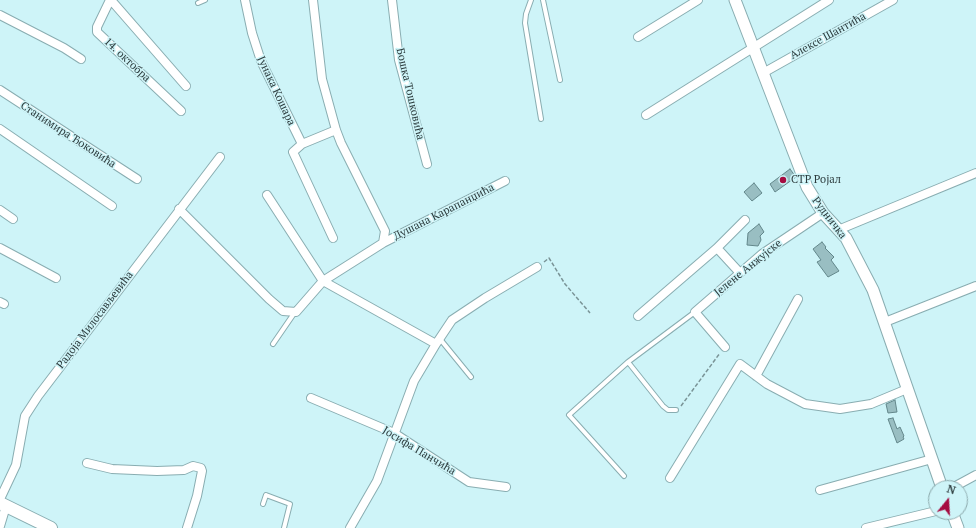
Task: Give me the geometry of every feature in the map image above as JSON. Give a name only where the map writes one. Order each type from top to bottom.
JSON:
[{"type":"main road","points":[[2,503],[51,528]]},
{"type":"street","name":"14. октобра","points":[[182,112],[97,32],[97,27],[110,0],[186,86]]},
{"type":"street","name":"Јунака Кошара","points":[[245,0],[252,33],[261,61],[302,144]]},
{"type":"street","name":"Душана Карапанџића","points":[[313,0],[322,79],[336,130],[385,231],[383,243]]},
{"type":"street","name":"Бошка Тошковића","points":[[392,0],[400,60],[427,164]]},
{"type":"street","points":[[638,37],[698,0]]},
{"type":"street","points":[[646,115],[829,0]]},
{"type":"street","name":"Алексе Шантића","points":[[763,73],[894,0]]},
{"type":"street","name":"Рудничка","points":[[737,1],[806,186],[823,213],[846,238],[873,290],[939,480]]},
{"type":"street","points":[[0,15],[64,48],[81,59]]},
{"type":"street","name":"Станимира Ђоковића","points":[[0,90],[137,179]]},
{"type":"street","points":[[0,129],[112,206]]},
{"type":"street","points":[[333,238],[293,152],[302,144],[336,130]]},
{"type":"street","name":"Радоја Милосављевића","points":[[0,526],[2,503],[16,465],[25,416],[38,396],[220,157]]},
{"type":"street","points":[[838,230],[976,173]]},
{"type":"street","name":"Душана Карапанџића","points":[[296,312],[323,281],[383,243],[505,181]]},
{"type":"street","points":[[267,195],[323,281],[438,341]]},
{"type":"street","points":[[179,209],[269,299],[283,311],[296,312]]},
{"type":"street","points":[[0,210],[13,219]]},
{"type":"street","name":"Јелене Анжујске","points":[[695,312],[762,254],[823,213]]},
{"type":"street","points":[[638,316],[717,248],[745,220]]},
{"type":"street","points":[[0,248],[56,278]]},
{"type":"street","points":[[717,248],[740,273]]},
{"type":"street","points":[[350,528],[376,482],[414,381],[452,320],[485,298],[537,267]]},
{"type":"street","points":[[885,322],[976,286]]},
{"type":"street","points":[[756,376],[798,299]]},
{"type":"street","points":[[695,312],[725,347]]},
{"type":"street","points":[[670,478],[740,364],[767,384],[805,404],[840,409],[871,404],[907,389]]},
{"type":"street","name":"Јосифа Панчића","points":[[311,398],[394,433],[469,482],[506,487]]},
{"type":"street","points":[[820,490],[932,459]]},
{"type":"street","points":[[87,463],[112,469],[157,471],[184,470],[193,466],[201,468],[202,471],[197,496],[187,528]]},
{"type":"street","points":[[967,480],[976,475]]},
{"type":"street","points":[[866,528],[928,513]]},
{"type":"lane","points":[[198,4],[205,0]]},
{"type":"lane","points":[[531,0],[526,14],[525,23],[541,120]]},
{"type":"lane","points":[[543,0],[560,80]]},
{"type":"lane","points":[[273,344],[296,312]]},
{"type":"lane","name":"Јелене Анжујске","points":[[624,476],[569,415],[628,362],[695,312]]},
{"type":"lane","points":[[438,341],[471,377]]},
{"type":"lane","points":[[628,362],[663,406],[668,410],[676,410]]},
{"type":"lane","points":[[263,504],[266,495],[290,504],[284,528]]},
{"type":"path","points":[[537,267],[549,258],[565,284],[590,313]]},
{"type":"path","points":[[676,410],[682,405],[725,347]]},
{"type":"building","name":"СТР Ројал","points":[[790,169],[796,177],[775,192],[770,184]]},
{"type":"building","points":[[754,183],[762,193],[752,201],[744,192]]},
{"type":"building","points":[[759,224],[764,232],[760,236],[761,240],[758,246],[747,245],[748,233]]},
{"type":"building","points":[[822,242],[826,247],[825,248],[834,257],[831,260],[839,271],[828,277],[817,262],[821,260],[813,249]]},
{"type":"building","points":[[895,400],[897,412],[888,413],[886,404]]},
{"type":"building","points":[[893,418],[897,429],[900,427],[904,436],[904,439],[897,443],[888,419]]},
{"type":"place","name":"СТР Ројал","points":[[783,180]]}]
